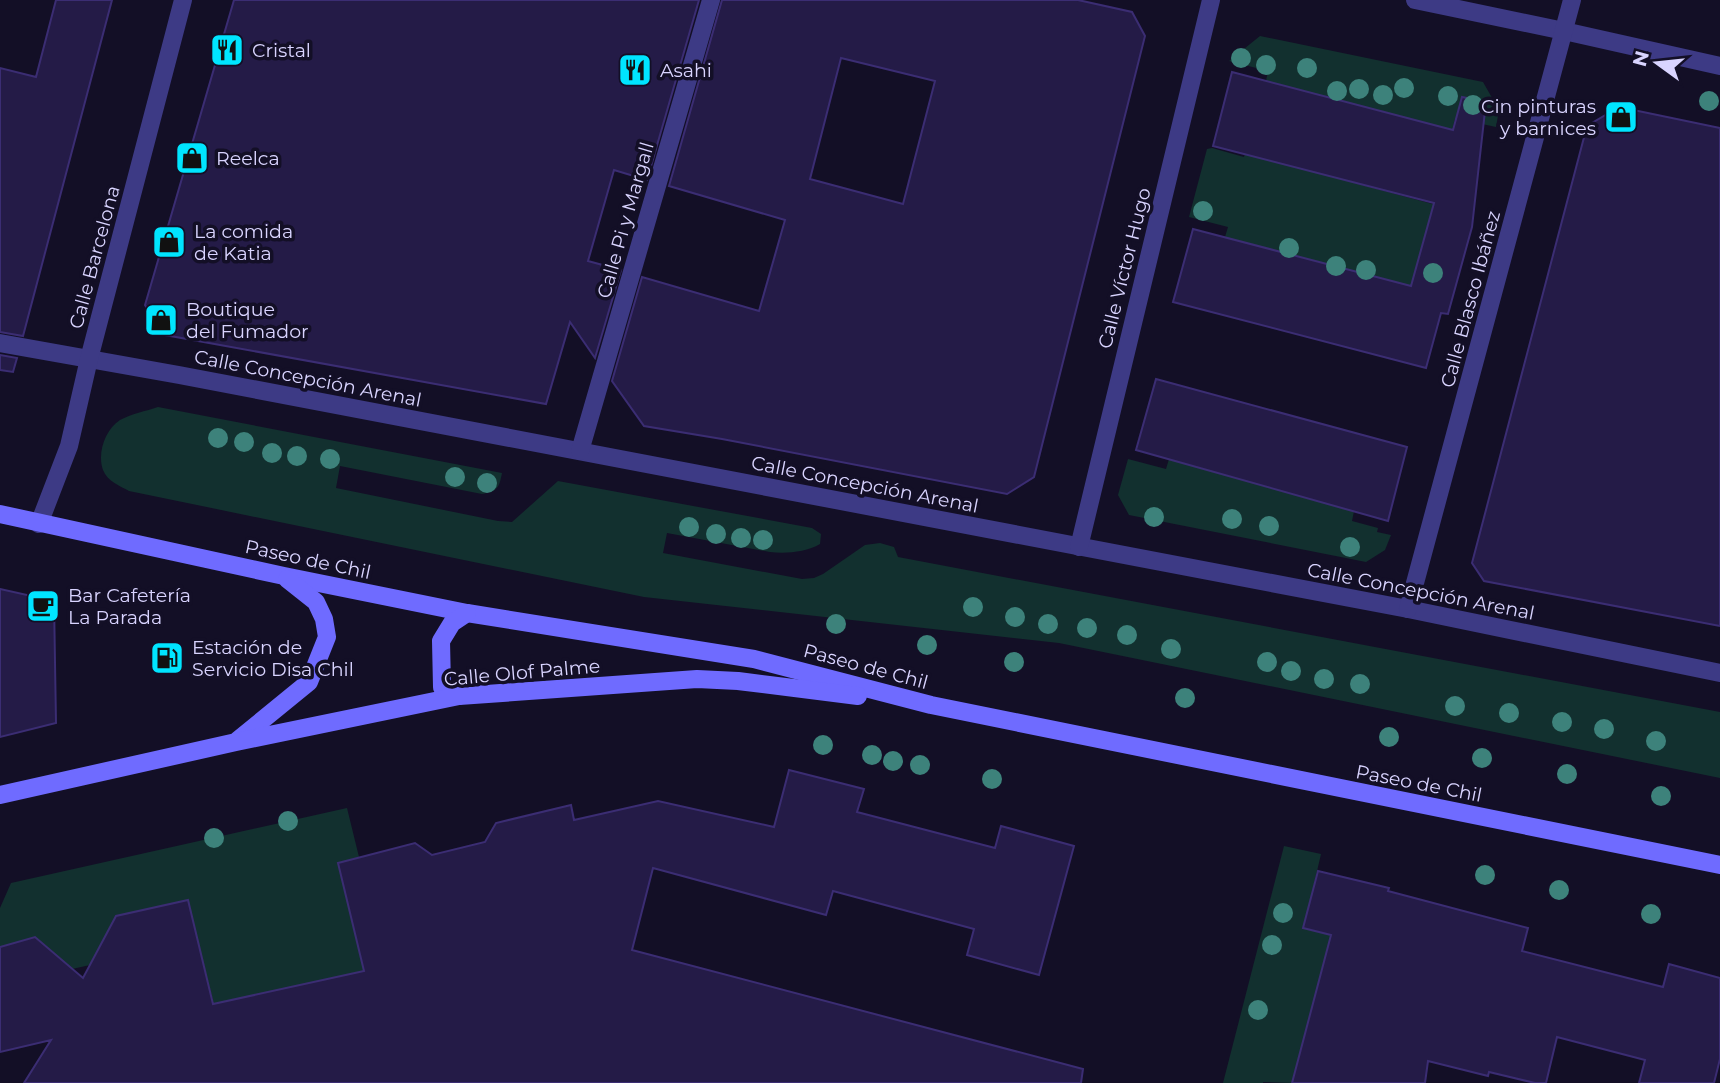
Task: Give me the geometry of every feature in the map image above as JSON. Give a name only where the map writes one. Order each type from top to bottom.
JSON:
[{"type":"street","name":"Calle Barcelona","points":[[39,524],[69,446],[89,359],[183,0]]},
{"type":"street","name":"Calle Pi y Margall","points":[[580,451],[711,0]]},
{"type":"street","name":"Calle Víctor Hugo","points":[[1079,547],[1211,0]]},
{"type":"street","points":[[1415,0],[1720,66]]},
{"type":"street","name":"Calle Blasco Ibáñez","points":[[1408,609],[1572,0]]},
{"type":"street","name":"Calle Concepción Arenal","points":[[0,343],[1408,609],[1720,673]]},
{"type":"street","name":"Paseo de Chil","points":[[0,514],[467,613],[754,659],[930,705],[1720,865]]},
{"type":"street","points":[[236,742],[309,682],[327,637],[324,620],[316,602],[284,576]]},
{"type":"street","points":[[459,696],[442,687],[442,641],[452,623],[467,613]]},
{"type":"street","name":"Calle Olof Palme","points":[[0,796],[236,742],[459,696],[697,678],[930,705]]},
{"type":"green space","points":[[1260,36],[1483,82],[1499,110],[1496,127],[1455,119],[1452,130],[1266,81],[1268,71],[1229,61]]},
{"type":"green space","points":[[1207,149],[1244,157],[1246,150],[1292,166],[1473,215],[1456,284],[1411,286],[1355,271],[1351,283],[1283,253],[1225,237],[1228,227],[1189,217]]},
{"type":"green space","points":[[158,407],[502,473],[497,488],[482,494],[340,466],[336,488],[498,521],[512,522],[558,481],[812,528],[821,534],[820,544],[814,547],[783,553],[667,533],[663,553],[802,579],[823,574],[865,545],[880,543],[894,547],[898,557],[1720,712],[1720,778],[1059,643],[644,597],[129,491],[114,483],[103,470],[101,456],[106,436],[120,420]]},
{"type":"green space","points":[[1128,459],[1166,469],[1169,459],[1354,511],[1352,521],[1378,528],[1377,532],[1391,535],[1385,550],[1366,562],[1129,515],[1118,495]]},
{"type":"green space","points":[[347,808],[359,857],[338,863],[363,968],[421,960],[267,992],[211,1083],[214,1005],[188,901],[116,916],[90,965],[72,969],[35,937],[0,947],[0,908],[11,883]]},
{"type":"green space","points":[[1284,846],[1321,854],[1304,927],[1331,935],[1292,1083],[1223,1083]]},
{"type":"building","points":[[56,0],[112,0],[23,336],[0,332],[0,68],[36,77]]},
{"type":"building","points":[[234,0],[699,0],[647,180],[614,170],[588,261],[621,270],[595,358],[570,322],[546,404],[165,335],[145,305]]},
{"type":"building","points":[[722,0],[1078,0],[1132,12],[1145,36],[1034,477],[1007,494],[644,426],[612,381],[642,277],[759,311],[785,220],[669,186]],"holes":[[[841,58],[935,81],[903,204],[810,179]]]},
{"type":"building","points":[[1232,72],[1453,130],[1462,97],[1486,102],[1472,227],[1448,314],[1441,313],[1426,368],[1173,302],[1193,229],[1411,286],[1434,203],[1213,146]]},
{"type":"building","points":[[1619,107],[1720,128],[1720,626],[1484,581],[1472,563],[1587,126]]},
{"type":"building","points":[[0,355],[17,358],[13,372],[0,370]]},
{"type":"building","points":[[1156,379],[1407,447],[1388,521],[1136,450]]},
{"type":"building","points":[[0,589],[54,601],[56,723],[0,737]]},
{"type":"building","points":[[789,770],[864,789],[857,812],[995,848],[1001,826],[1074,846],[1039,975],[967,955],[974,929],[833,891],[826,915],[653,868],[632,950],[1083,1069],[1081,1083],[24,1083],[51,1040],[0,1052],[0,947],[35,937],[83,978],[116,916],[188,900],[213,1004],[364,971],[338,863],[415,843],[432,855],[485,842],[496,823],[571,805],[574,820],[658,801],[774,827]]},
{"type":"building","points":[[1318,871],[1389,888],[1388,891],[1528,928],[1522,951],[1663,987],[1669,964],[1720,978],[1720,1059],[1714,1083],[1639,1083],[1645,1060],[1557,1037],[1546,1083],[1489,1072],[1488,1076],[1428,1061],[1425,1083],[1292,1083],[1331,935],[1303,928]]},
{"type":"place","name":"Cristal","points":[[227,50]]},
{"type":"place","name":"Asahi","points":[[635,70]]},
{"type":"place","name":"Cin pinturas y barnices","points":[[1621,117]]},
{"type":"place","name":"Reelca","points":[[192,158]]},
{"type":"place","name":"La comida de Katia","points":[[169,242]]},
{"type":"place","name":"Boutique del Fumador","points":[[161,320]]},
{"type":"place","name":"Bar Cafetería La Parada","points":[[43,606]]},
{"type":"place","name":"Estación de Servicio Disa Chil","points":[[167,658]]}]
